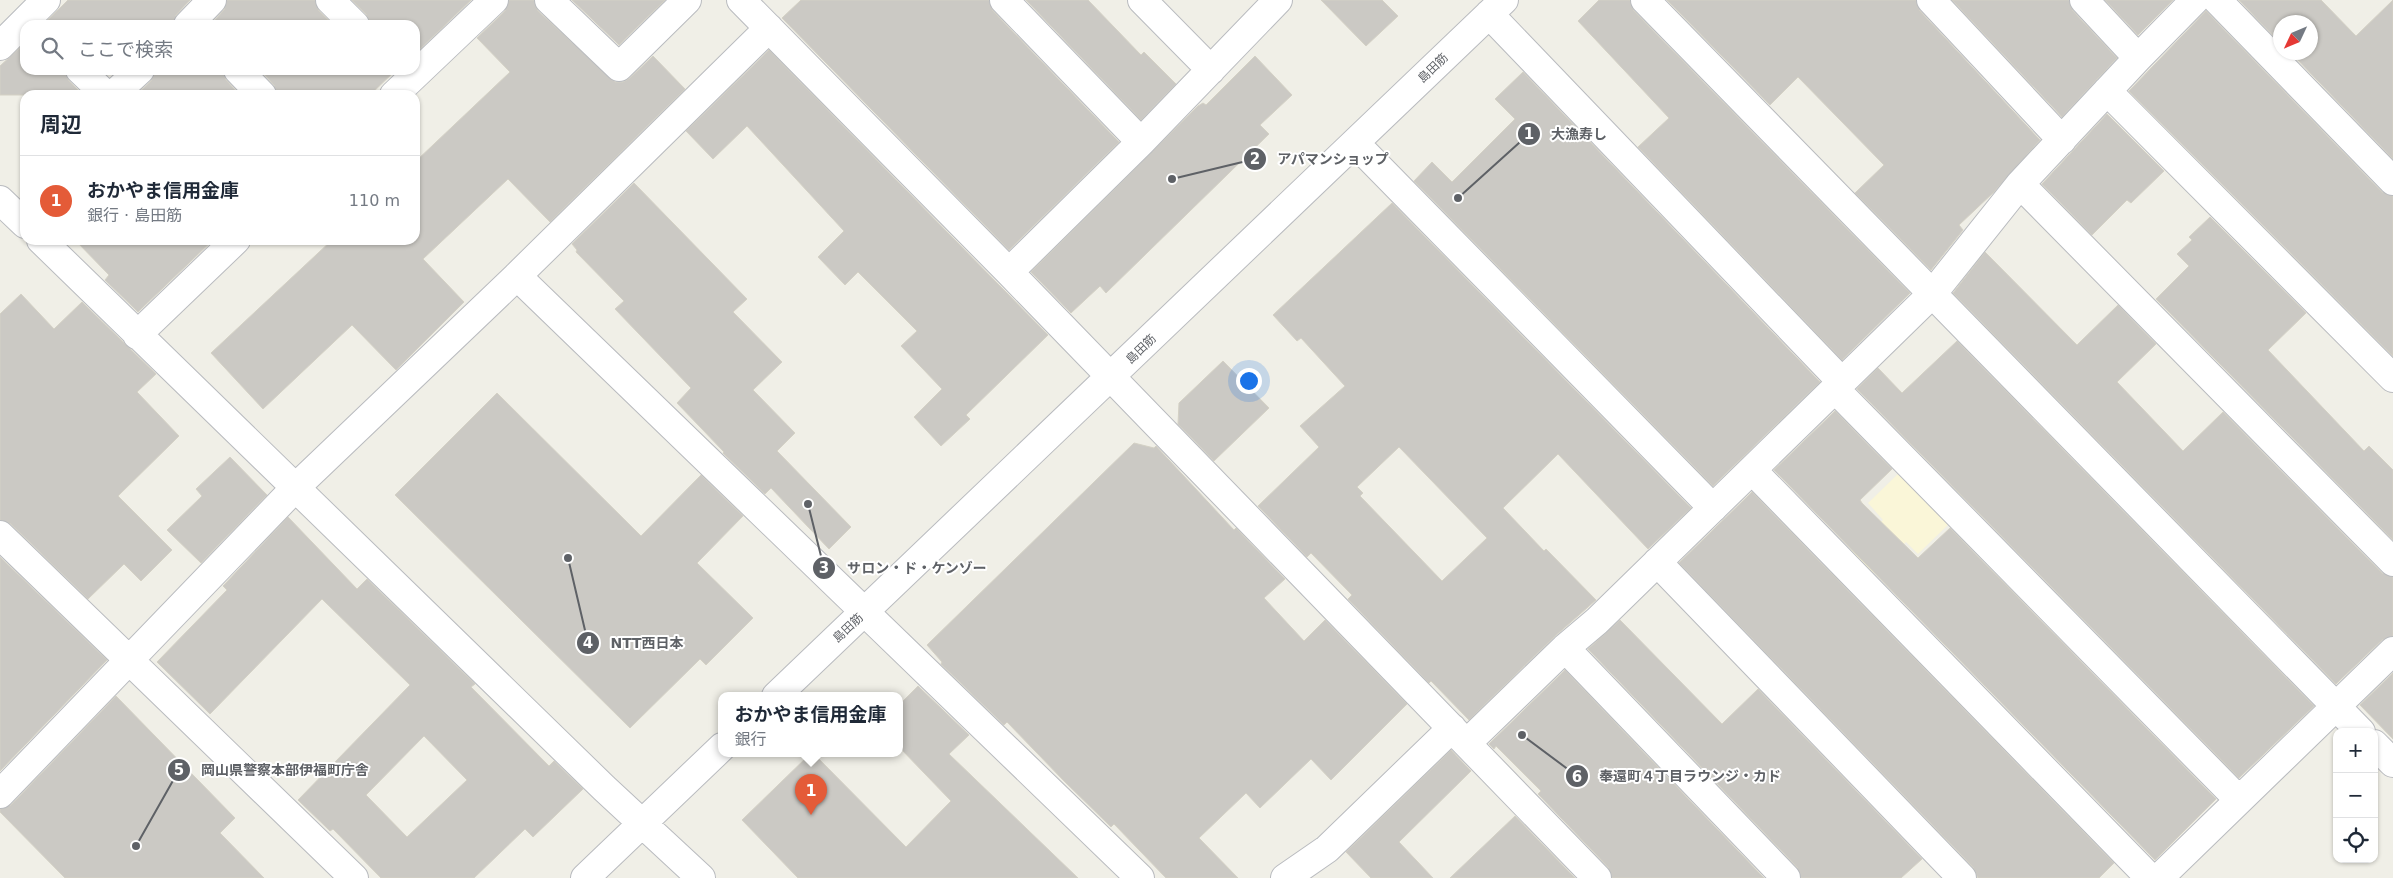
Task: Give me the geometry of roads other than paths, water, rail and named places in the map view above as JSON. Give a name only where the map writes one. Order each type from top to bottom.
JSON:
[{"type":"street","points":[[194,20],[212,0]]},
{"type":"street","points":[[420,65],[494,0]]},
{"type":"street","points":[[549,0],[619,67],[687,0]]},
{"type":"street","points":[[741,0],[1009,272],[1598,878]]},
{"type":"street","points":[[1004,0],[1141,142]]},
{"type":"street","points":[[1142,0],[1211,70]]},
{"type":"street","points":[[1009,272],[1141,142],[1278,0]]},
{"type":"street","points":[[1645,0],[2357,728]]},
{"type":"street","points":[[1931,0],[2062,140]]},
{"type":"street","points":[[2084,0],[2138,58]]},
{"type":"street","points":[[1285,878],[1327,849],[1597,620],[1933,293],[2020,184],[2195,0]]},
{"type":"street","points":[[2217,0],[2393,181]]},
{"type":"street","points":[[1496,7],[1839,385],[2239,800]]},
{"type":"street","name":"島田筋","points":[[780,692],[1111,378],[1496,7]]},
{"type":"street","points":[[0,46],[20,28]]},
{"type":"street","points":[[0,794],[128,659],[295,488],[518,276],[769,28]]},
{"type":"street","points":[[85,75],[101,90]]},
{"type":"street","points":[[118,90],[135,75]]},
{"type":"street","points":[[243,75],[257,90]]},
{"type":"street","points":[[2107,91],[2393,378]]},
{"type":"street","points":[[1355,143],[1713,508]]},
{"type":"street","points":[[2020,184],[2393,562]]},
{"type":"street","points":[[0,200],[20,219]]},
{"type":"street","points":[[46,245],[136,335],[701,878]]},
{"type":"street","points":[[136,335],[231,245]]},
{"type":"street","points":[[518,276],[1140,878]]},
{"type":"street","points":[[1752,470],[2150,878]]},
{"type":"street","points":[[0,535],[354,878]]},
{"type":"street","points":[[1657,562],[1962,878]]},
{"type":"street","points":[[1565,648],[1786,878]]},
{"type":"street","points":[[2159,878],[2393,651]]},
{"type":"street","points":[[2378,748],[2393,763]]},
{"type":"street","points":[[585,878],[718,751]]},
{"type":"place","name":"アパマンショップ","points":[[1172,179]]},
{"type":"place","name":"大漁寿し","points":[[1458,198]]},
{"type":"place","name":"サロン・ド・ケンゾー","points":[[808,504]]},
{"type":"place","name":"NTT西日本","points":[[568,558]]},
{"type":"place","name":"奉還町４丁目ラウンジ・カド","points":[[1522,735]]},
{"type":"place","name":"おかやま信用金庫","points":[[811,815]]},
{"type":"place","name":"岡山県警察本部伊福町庁舎","points":[[136,846]]}]
